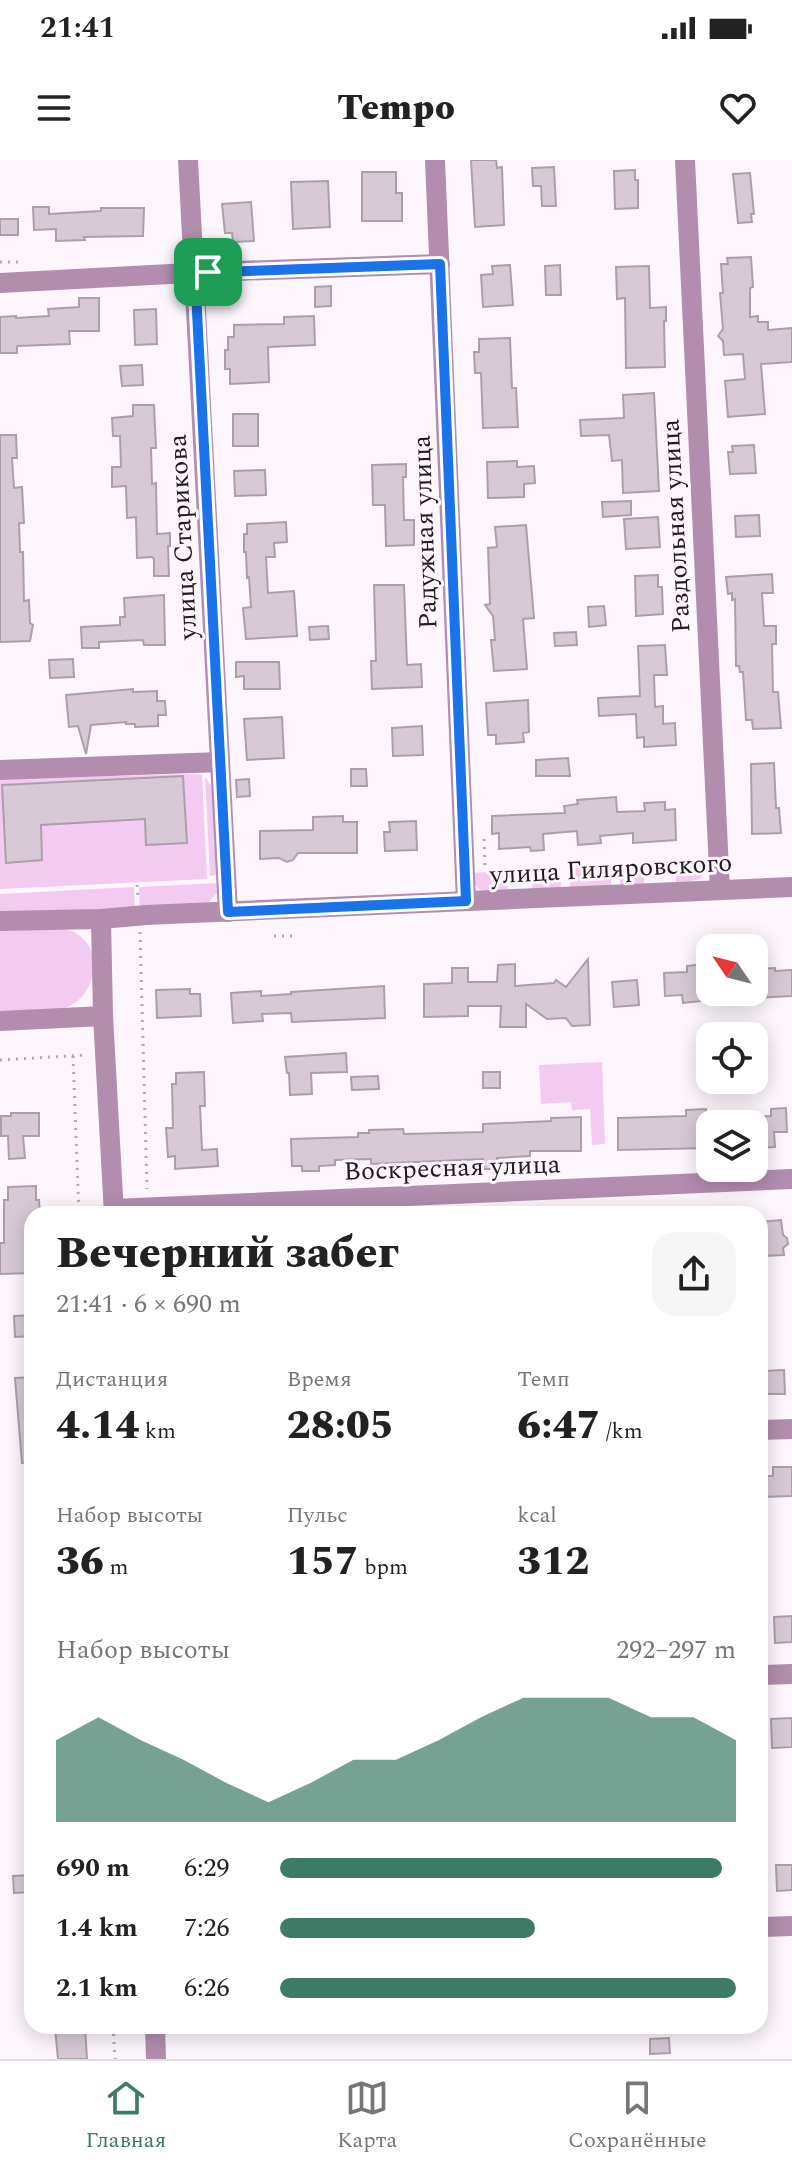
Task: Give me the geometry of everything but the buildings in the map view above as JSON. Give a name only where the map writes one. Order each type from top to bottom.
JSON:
[{"type":"street","name":"улица Старикова","points":[[188,160],[228,912]]},
{"type":"street","name":"Радужная улица","points":[[435,160],[466,901]]},
{"type":"street","name":"Раздольная улица","points":[[685,160],[720,890]]},
{"type":"street","points":[[0,283],[440,264]]},
{"type":"street","points":[[0,770],[220,762]]},
{"type":"street","name":"улица Гиляровского","points":[[0,921],[792,887]]},
{"type":"street","points":[[101,919],[114,1206]]},
{"type":"street","points":[[0,1021],[103,1016]]},
{"type":"street","name":"Воскресная улица","points":[[220,1206],[792,1179]]},
{"type":"street","points":[[768,1430],[792,1429]]},
{"type":"street","points":[[768,1675],[792,1674]]},
{"type":"street","points":[[768,1927],[792,1926]]},
{"type":"street","points":[[155,2034],[156,2059]]},
{"type":"path","points":[[140,916],[147,1195]]},
{"type":"path","points":[[274,936],[294,936]]},
{"type":"path","points":[[0,1060],[106,1054]]},
{"type":"path","points":[[73,1056],[79,1206]]},
{"type":"path","points":[[113,2034],[115,2059]]},
{"type":"shaded area","points":[[202,775],[207,879],[0,889],[0,779]]},
{"type":"shaded area","points":[[205,777],[212,787],[217,875],[210,876]]},
{"type":"shaded area","points":[[708,863],[700,879],[676,885],[675,864]]},
{"type":"shaded area","points":[[644,865],[644,886],[620,887],[620,866]]},
{"type":"shaded area","points":[[611,867],[611,887],[570,889],[570,868]]},
{"type":"shaded area","points":[[560,868],[561,889],[532,890],[531,869]]},
{"type":"shaded area","points":[[507,871],[508,892],[480,889],[470,873]]},
{"type":"shaded area","points":[[217,883],[217,893],[208,903],[140,909],[139,887]]},
{"type":"shaded area","points":[[134,887],[135,909],[0,916],[0,894]]},
{"type":"shaded area","points":[[61,929],[74,932],[90,948],[93,969],[86,991],[63,1009],[0,1011],[0,931]]},
{"type":"shaded area","points":[[602,1062],[605,1144],[592,1145],[590,1109],[572,1110],[571,1102],[541,1104],[539,1065]]},
{"type":"route","points":[[440,264],[466,901],[228,912],[195,273],[208,272],[440,264]]}]
